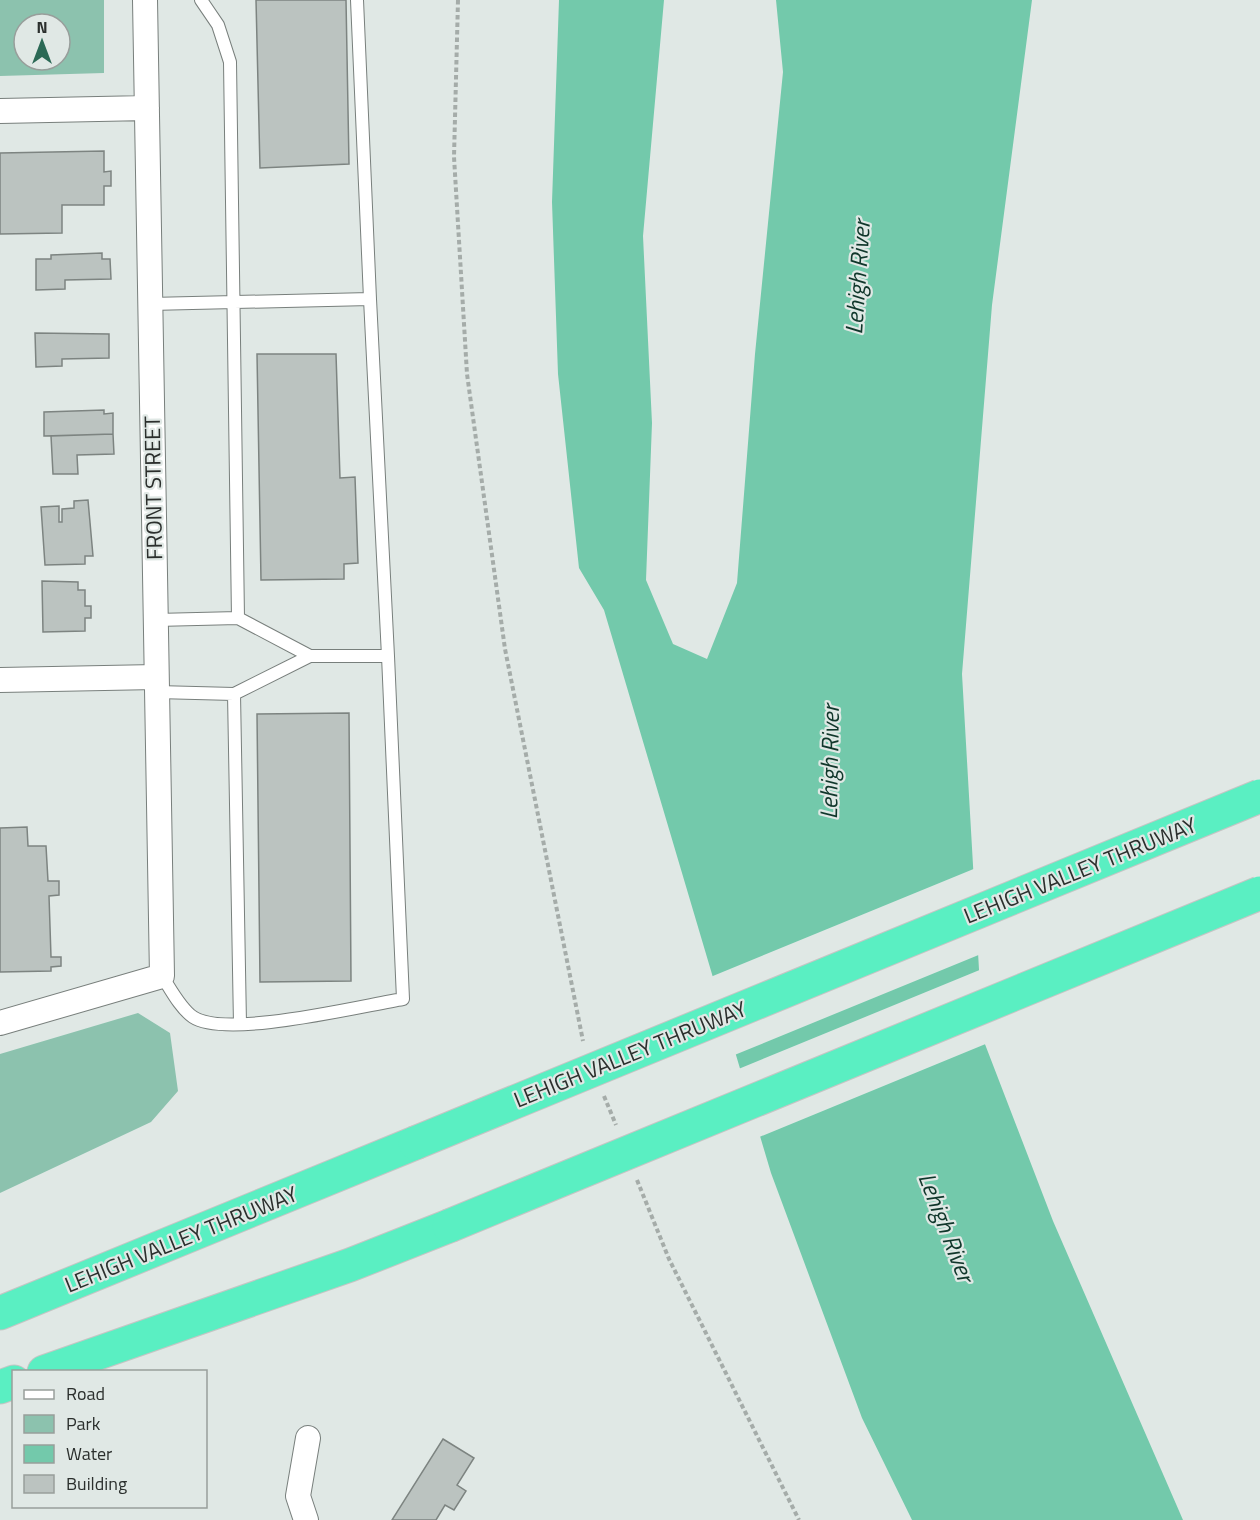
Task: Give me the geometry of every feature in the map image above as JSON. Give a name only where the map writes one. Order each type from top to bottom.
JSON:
[{"type":"highway","name":"LEHIGH VALLEY THRUWAY","points":[[0,1313],[1260,796]]},
{"type":"highway","points":[[47,1370],[350,1265],[1260,893]]},
{"type":"street","name":"FRONT STREET","points":[[145,0],[162,976]]},
{"type":"street","points":[[0,111],[147,108]]},
{"type":"street","points":[[0,680],[157,684]]},
{"type":"street","points":[[0,1023],[162,976]]},
{"type":"street","points":[[306,1520],[298,1496],[308,1438]]},
{"type":"lane","points":[[201,0],[218,25],[230,62],[238,618]]},
{"type":"lane","points":[[162,976],[193,1017],[220,1026],[403,999],[357,0]]},
{"type":"lane","points":[[150,304],[370,299]]},
{"type":"lane","points":[[156,620],[238,618],[310,656]]},
{"type":"lane","points":[[157,684],[234,694],[310,656],[388,656]]},
{"type":"lane","points":[[234,694],[240,1024]]},
{"type":"path","points":[[458,0],[454,157],[466,374],[505,649],[585,1048]]},
{"type":"path","points":[[603,1092],[616,1126]]},
{"type":"path","points":[[634,1170],[669,1259],[799,1520]]},
{"type":"green space","points":[[0,0],[104,0],[104,73],[0,76]]},
{"type":"green space","points":[[138,1013],[170,1033],[178,1091],[151,1122],[0,1193],[0,1054]]},
{"type":"water","name":"Lehigh River","points":[[559,0],[664,0],[643,236],[652,423],[646,580],[673,644],[707,659],[737,583],[755,354],[783,72],[776,0],[1032,0],[992,305],[962,674],[983,1039],[1053,1221],[1183,1520],[912,1520],[862,1418],[771,1173],[604,610],[579,568],[558,374],[552,202]]},
{"type":"pier","points":[[976,868],[981,954],[732,1056],[708,978]]},
{"type":"pier","points":[[982,969],[988,1043],[757,1138],[736,1070]]},
{"type":"building","points":[[256,0],[346,0],[349,164],[260,168]]},
{"type":"building","points":[[104,151],[104,172],[111,171],[111,186],[104,186],[104,205],[62,205],[62,233],[0,234],[0,153]]},
{"type":"building","points":[[102,253],[102,259],[110,259],[111,279],[65,280],[65,289],[36,290],[36,259],[51,259],[51,255]]},
{"type":"building","points":[[35,333],[109,334],[109,358],[62,359],[62,366],[36,367]]},
{"type":"building","points":[[257,354],[336,354],[340,478],[355,477],[358,563],[344,564],[344,579],[261,580]]},
{"type":"building","points":[[104,410],[104,414],[113,413],[113,434],[44,436],[44,412]]},
{"type":"building","points":[[113,434],[114,454],[77,455],[78,474],[53,474],[51,436]]},
{"type":"building","points":[[88,500],[93,556],[85,556],[85,564],[45,565],[41,507],[59,506],[59,522],[62,522],[62,509],[74,508],[74,501]]},
{"type":"building","points":[[42,581],[78,582],[78,590],[85,590],[85,606],[91,606],[91,618],[85,618],[85,631],[43,632]]},
{"type":"building","points":[[349,713],[351,981],[260,982],[257,714]]},
{"type":"building","points":[[27,827],[28,846],[46,846],[48,881],[59,881],[59,895],[49,896],[51,957],[61,957],[61,966],[51,967],[51,971],[0,972],[0,828]]},
{"type":"building","points":[[443,1439],[474,1458],[457,1485],[466,1491],[454,1510],[445,1505],[436,1520],[392,1520]]}]
